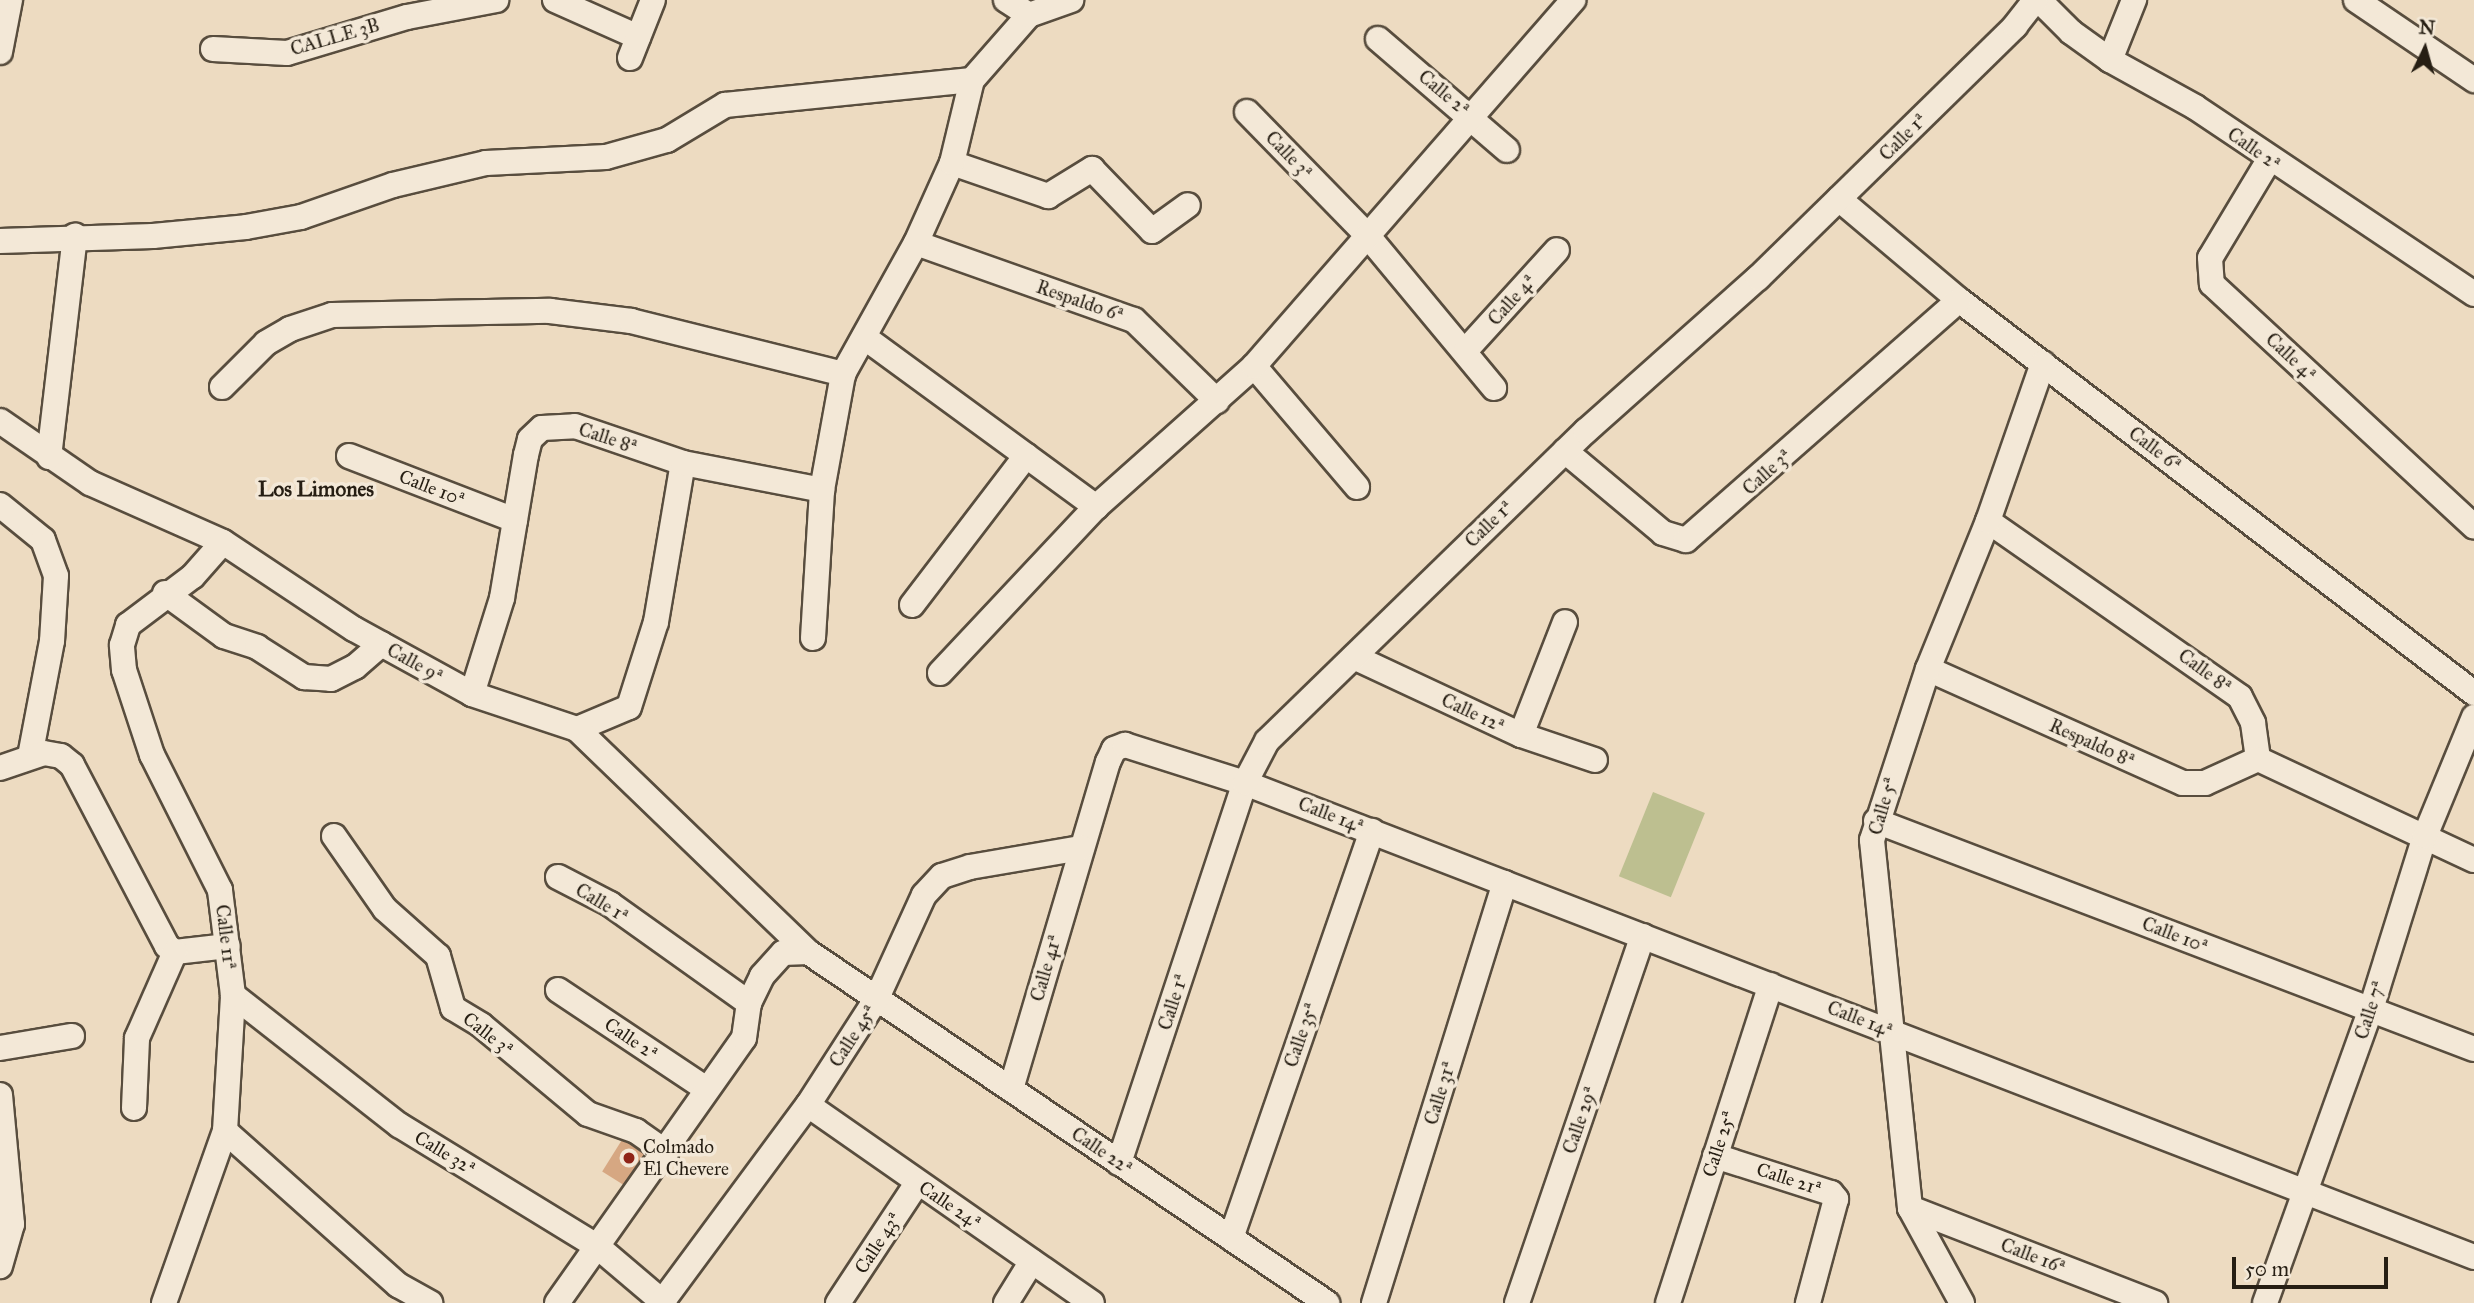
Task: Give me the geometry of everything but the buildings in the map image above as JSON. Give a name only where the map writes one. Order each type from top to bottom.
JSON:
[{"type":"street","points":[[0,52],[10,0]]},
{"type":"street","name":"CALLE 3B","points":[[213,49],[287,53],[407,16],[496,0]]},
{"type":"street","points":[[555,0],[634,47],[653,0]]},
{"type":"street","points":[[1006,0],[1029,15]]},
{"type":"street","points":[[813,638],[822,490],[843,374],[916,243],[952,163],[972,79],[1029,15],[1071,0]]},
{"type":"street","points":[[940,673],[1096,507],[1254,366],[1573,0]]},
{"type":"street","name":"Calle 2ª","points":[[2037,0],[2071,32],[2110,60],[2195,107],[2269,160],[2474,294]]},
{"type":"street","name":"Calle 1ª","points":[[1119,1163],[1245,783],[1268,741],[1565,451],[1839,200],[2015,26],[2037,0]]},
{"type":"street","points":[[2110,60],[2134,0]]},
{"type":"street","points":[[2359,1],[2474,80]]},
{"type":"street","name":"Calle 2ª","points":[[1378,39],[1472,116],[1507,150]]},
{"type":"street","points":[[0,241],[75,236],[153,236],[246,227],[301,216],[393,185],[486,163],[606,157],[667,140],[725,105],[972,79]]},
{"type":"street","name":"Calle 3ª","points":[[1247,112],[1367,235],[1466,350],[1494,388]]},
{"type":"street","name":"Calle 4ª","points":[[2269,160],[2210,258],[2212,284],[2474,527]]},
{"type":"street","points":[[952,163],[1048,196],[1092,169],[1152,231],[1188,205]]},
{"type":"street","name":"Calle 6ª","points":[[1839,200],[1959,300],[2474,694]]},
{"type":"street","points":[[49,457],[75,236]]},
{"type":"street","name":"Respaldo 6ª","points":[[916,243],[1134,320],[1217,401]]},
{"type":"street","name":"Calle 4ª","points":[[1466,350],[1557,250]]},
{"type":"street","name":"Calle 3ª","points":[[1565,451],[1663,533],[1686,540],[1959,300]]},
{"type":"street","points":[[222,387],[266,343],[290,329],[332,315],[551,312],[631,321],[843,374]]},
{"type":"street","points":[[864,337],[1096,507]]},
{"type":"street","name":"Calle 5ª","points":[[1962,1303],[1910,1208],[1895,1033],[1872,839],[1928,670],[1988,521],[2043,363]]},
{"type":"street","points":[[1254,366],[1357,487]]},
{"type":"street","name":"Calle 9ª","points":[[0,421],[90,483],[223,542],[381,644],[472,694],[577,729]]},
{"type":"street","name":"Calle 8ª","points":[[472,694],[502,598],[530,439],[542,428],[575,426],[683,463],[822,490]]},
{"type":"street","name":"Calle 10ª","points":[[349,456],[515,520]]},
{"type":"street","points":[[912,605],[1026,456]]},
{"type":"street","points":[[577,729],[629,707],[656,622],[683,463]]},
{"type":"street","points":[[0,505],[43,540],[56,576],[52,641],[30,756]]},
{"type":"street","name":"Calle 8ª","points":[[1988,521],[2241,697],[2253,723],[2258,759]]},
{"type":"street","name":"Calle 11ª","points":[[164,1303],[225,1130],[233,995],[220,890],[152,755],[124,670],[122,645],[128,625],[165,593],[193,576],[223,542]]},
{"type":"street","points":[[165,593],[224,636],[257,647],[304,677],[331,679],[355,667],[381,644]]},
{"type":"street","points":[[1521,735],[1565,622]]},
{"type":"street","name":"Calle 12ª","points":[[1354,657],[1521,735],[1595,760]]},
{"type":"street","name":"Respaldo 8ª","points":[[1928,670],[2183,783],[2205,783],[2258,759]]},
{"type":"street","name":"Calle 7ª","points":[[2265,1303],[2371,1009],[2425,836],[2474,717]]},
{"type":"street","name":"Calle 22ª","points":[[577,729],[808,952],[1231,1238],[1312,1299]]},
{"type":"street","name":"Calle 14ª","points":[[1081,848],[1114,748],[1125,745],[1245,783],[1372,831],[2474,1257]]},
{"type":"street","points":[[0,768],[30,756],[61,756],[72,765],[167,946],[175,952],[228,946]]},
{"type":"street","points":[[2258,759],[2474,860]]},
{"type":"street","name":"Calle 10ª","points":[[1876,821],[2474,1049]]},
{"type":"street","name":"Calle 35ª","points":[[1231,1238],[1372,831]]},
{"type":"street","name":"Calle 3ª","points":[[334,836],[385,909],[438,956],[453,1007],[481,1025],[588,1114],[636,1131],[666,1152]]},
{"type":"street","name":"Calle 45ª","points":[[663,1302],[808,1105],[877,998],[924,895],[942,876],[1081,848]]},
{"type":"street","name":"Calle 41ª","points":[[1010,1089],[1081,848]]},
{"type":"street","name":"Calle 1ª","points":[[558,877],[610,904],[749,1003]]},
{"type":"street","name":"Calle 31ª","points":[[1374,1303],[1505,883]]},
{"type":"street","name":"Calle 29ª","points":[[1517,1303],[1643,936]]},
{"type":"street","points":[[134,1108],[137,1038],[175,952]]},
{"type":"street","points":[[557,1303],[666,1152],[705,1088],[744,1038],[749,1003],[762,976],[783,953],[808,952]]},
{"type":"street","name":"Calle 25ª","points":[[1668,1303],[1771,985]]},
{"type":"street","name":"Calle 2ª","points":[[558,990],[705,1088]]},
{"type":"street","name":"Calle 32ª","points":[[233,995],[399,1125],[598,1247],[663,1302]]},
{"type":"street","points":[[0,1048],[72,1036]]},
{"type":"street","points":[[0,1095],[12,1224],[0,1266]]},
{"type":"street","name":"Calle 24ª","points":[[808,1105],[1093,1303]]},
{"type":"street","points":[[225,1130],[398,1285],[430,1303]]},
{"type":"street","name":"Calle 21ª","points":[[1715,1156],[1831,1193],[1836,1199],[1808,1303]]},
{"type":"street","name":"Calle 43ª","points":[[838,1303],[917,1183]]},
{"type":"street","name":"Calle 16ª","points":[[1910,1208],[2155,1303]]},
{"type":"street","points":[[1006,1303],[1032,1261]]},
{"type":"green space","points":[[1653,792],[1705,813],[1671,897],[1619,876]]},
{"type":"place","name":"Colmado El Chevere","points":[[629,1158]]},
{"type":"district","name":"Los Limones","points":[[316,489]]}]
